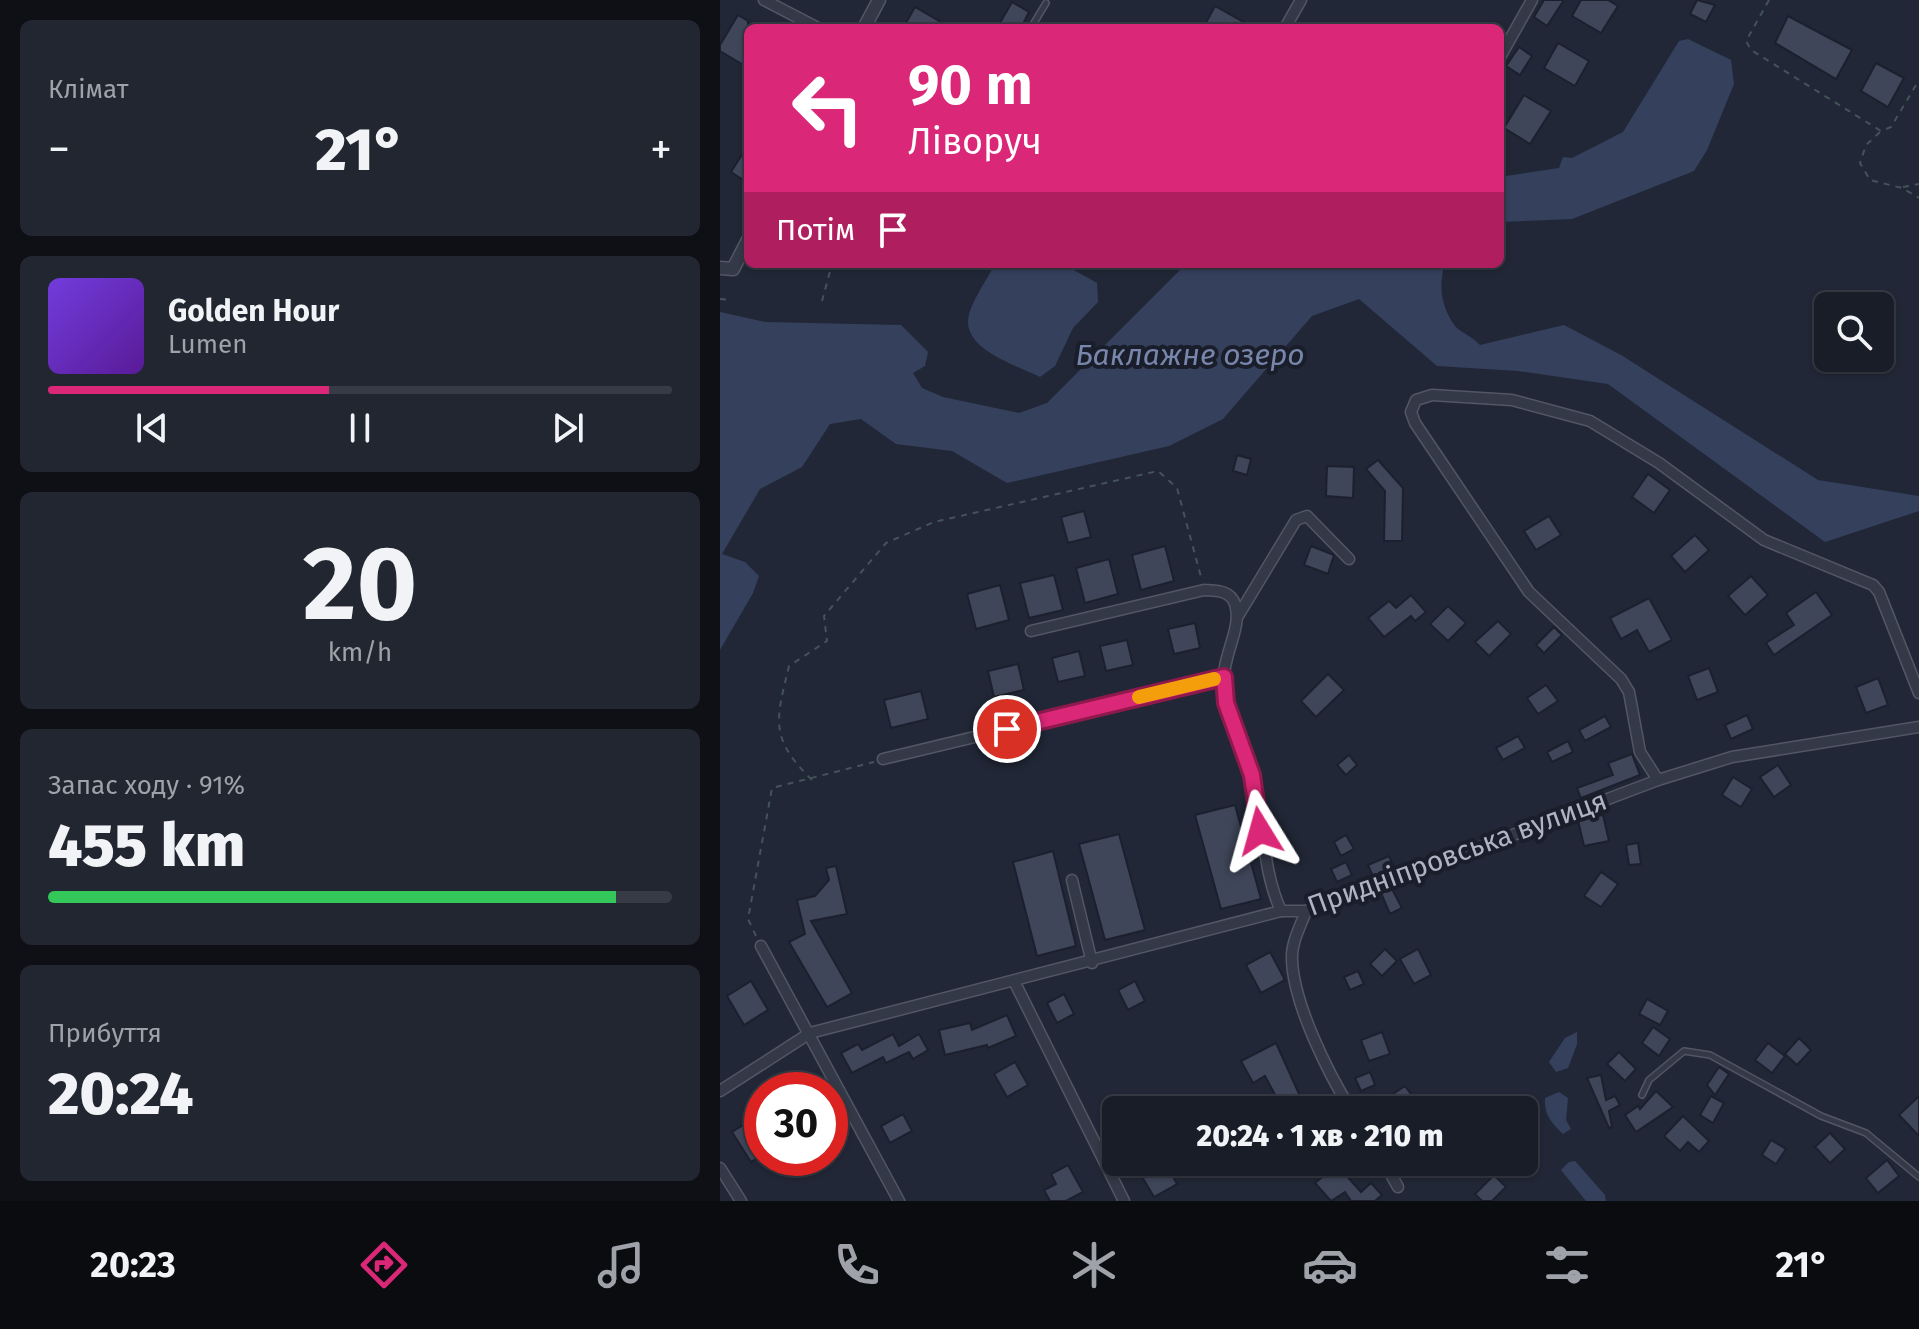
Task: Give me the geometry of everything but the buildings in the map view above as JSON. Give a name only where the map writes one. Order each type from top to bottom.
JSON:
[{"type":"street","points":[[764,0],[810,24]]},
{"type":"street","points":[[866,24],[879,0]]},
{"type":"street","points":[[1287,24],[1301,0]]},
{"type":"street","points":[[1504,50],[1532,0]]},
{"type":"street","points":[[720,268],[733,269],[744,248]]},
{"type":"street","points":[[1658,780],[1640,752],[1629,692],[1621,679],[1529,592],[1415,423],[1411,412],[1416,400],[1432,395],[1512,400],[1590,421],[1659,463],[1764,540],[1873,585],[1879,592],[1919,693]]},
{"type":"street","points":[[1281,911],[1269,882],[1252,775],[1226,703],[1223,662],[1238,616],[1296,520],[1307,516],[1349,559]]},
{"type":"street","points":[[1031,631],[1204,590],[1223,591],[1234,600],[1238,616]]},
{"type":"street","points":[[883,759],[1224,677]]},
{"type":"street","name":"Придніпровська вулиця","points":[[720,1091],[810,1033],[1015,983],[1281,911],[1306,911],[1658,780],[1732,757],[1919,727]]},
{"type":"street","points":[[1072,880],[1092,963]]},
{"type":"street","points":[[1306,911],[1292,959],[1317,1046],[1342,1096]]},
{"type":"street","points":[[761,946],[899,1201]]},
{"type":"street","points":[[1015,983],[1124,1201]]},
{"type":"street","points":[[720,1168],[741,1201]]},
{"type":"street","points":[[1392,1176],[1398,1187]]},
{"type":"lane","points":[[1033,24],[1046,3]]},
{"type":"lane","points":[[1642,1095],[1649,1080],[1684,1051],[1710,1055],[1821,1116],[1866,1133],[1919,1177]]},
{"type":"path","points":[[1769,0],[1746,41],[1751,50],[1881,131]]},
{"type":"path","points":[[1919,80],[1891,127],[1881,131],[1866,145],[1860,163],[1870,180],[1902,188],[1919,198]]},
{"type":"path","points":[[1902,188],[1919,184]]},
{"type":"path","points":[[822,301],[831,268]]},
{"type":"path","points":[[720,299],[730,300]]},
{"type":"path","points":[[812,780],[788,757],[776,719],[789,666],[827,641],[824,616],[886,543],[934,522],[1158,471],[1177,488],[1204,590]]},
{"type":"path","points":[[761,946],[748,919],[772,788],[883,759]]},
{"type":"water","points":[[1688,39],[1731,60],[1734,84],[1707,150],[1694,171],[1572,219],[1504,222],[1504,176],[1559,168],[1563,157],[1572,158],[1623,132],[1679,41]]},
{"type":"water","points":[[993,268],[1070,268],[1097,283],[1098,302],[1073,328],[1055,366],[1040,377],[995,356],[976,341],[968,321]]},
{"type":"water","name":"Баклажне озеро","points":[[1182,268],[1444,268],[1441,288],[1447,311],[1455,326],[1480,345],[1564,325],[1621,355],[1818,480],[1919,496],[1919,511],[1825,542],[1608,384],[1518,371],[1437,366],[1359,299],[1312,316],[1223,419],[1169,446],[1007,483],[952,451],[896,444],[861,419],[830,424],[802,467],[760,489],[722,554],[745,562],[759,576],[753,593],[720,650],[720,312],[765,322],[901,325],[928,352],[925,366],[913,373],[922,388],[943,397],[1019,413],[1047,403]]},
{"type":"water","points":[[1577,1032],[1577,1044],[1568,1068],[1556,1072],[1549,1062],[1565,1038]]},
{"type":"water","points":[[1559,1092],[1568,1098],[1566,1120],[1571,1129],[1563,1134],[1550,1118],[1545,1104],[1545,1098]]},
{"type":"water","points":[[1575,1161],[1605,1195],[1606,1201],[1586,1201],[1561,1170],[1569,1162]]},
{"type":"slow traffic","points":[[1139,697],[1214,679]]},
{"type":"route","points":[[1007,729],[1224,677],[1226,703],[1252,775],[1260,831]]}]
